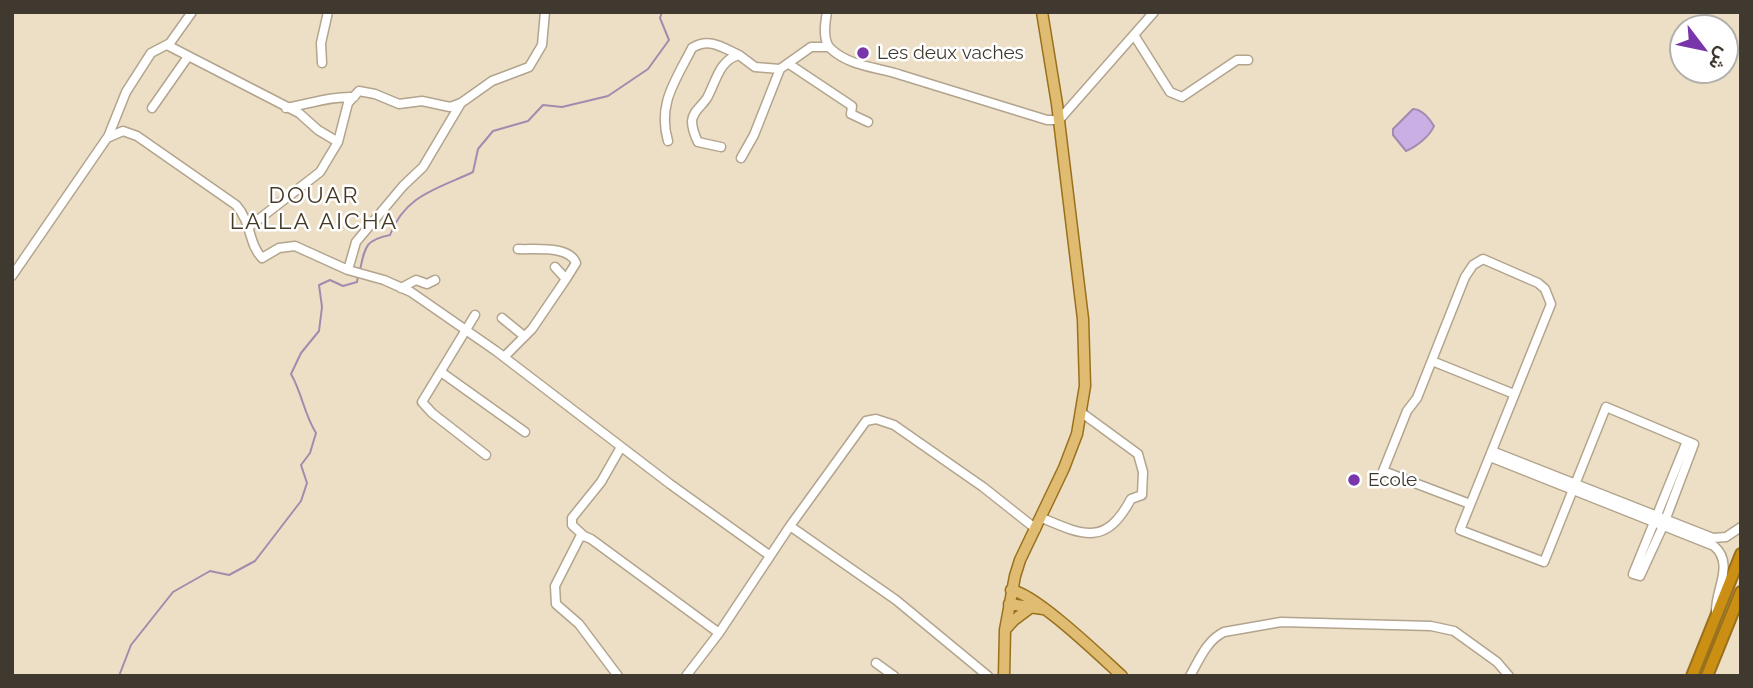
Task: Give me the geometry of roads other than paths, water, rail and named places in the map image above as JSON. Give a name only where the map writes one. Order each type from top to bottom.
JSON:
[{"type":"highway","points":[[1692,676],[1741,554]]},
{"type":"highway","points":[[1707,676],[1741,592]]},
{"type":"main road","points":[[1004,676],[1005,630],[1011,590],[1020,559],[1064,468],[1082,413],[1086,386],[1083,319],[1059,120],[1042,12]]},
{"type":"main road","points":[[1015,576],[1030,604]]},
{"type":"main road","points":[[1011,590],[1020,593],[1030,604],[1043,610],[1122,676]]},
{"type":"main road","points":[[1009,604],[1030,604]]},
{"type":"main road","points":[[1005,630],[1030,604]]},
{"type":"street","points":[[12,276],[107,138],[126,92],[151,53],[167,46],[192,12]]},
{"type":"street","points":[[322,63],[321,43],[328,12]]},
{"type":"street","points":[[250,226],[320,172],[338,142],[348,103],[359,91],[399,104],[422,101],[450,107],[461,103],[492,81],[529,67],[542,45],[545,12]]},
{"type":"street","points":[[827,12],[825,30],[829,47]]},
{"type":"street","points":[[668,141],[664,128],[664,111],[692,48],[698,44],[717,43],[755,67],[780,69],[811,47],[829,47],[852,63],[894,73],[1047,120],[1059,120],[1154,12]]},
{"type":"street","points":[[1134,35],[1170,92],[1182,97],[1237,60],[1248,60]]},
{"type":"street","points":[[167,46],[299,113],[318,130],[338,142]]},
{"type":"street","points":[[721,147],[698,142],[692,121],[720,69],[732,57],[739,55]]},
{"type":"street","points":[[152,108],[187,58]]},
{"type":"street","points":[[789,64],[852,106],[851,114],[869,122]]},
{"type":"street","points":[[741,158],[754,135],[780,69]]},
{"type":"street","points":[[286,108],[332,97],[354,97]]},
{"type":"street","points":[[348,270],[356,242],[403,186],[423,167],[461,103]]},
{"type":"street","points":[[107,138],[123,131],[137,136],[236,205],[250,226],[255,248],[262,258],[279,248],[295,246],[348,270],[411,292],[504,357],[769,555]]},
{"type":"street","points":[[504,357],[532,329],[576,263],[571,255],[562,251],[518,248]]},
{"type":"street","points":[[1470,505],[1383,471],[1407,411],[1417,398],[1465,276],[1477,262],[1487,260],[1538,283],[1545,289],[1550,304],[1491,454],[1460,530],[1544,562],[1606,407],[1690,442],[1640,576],[1633,574],[1659,521]]},
{"type":"street","points":[[555,267],[566,279]]},
{"type":"street","points":[[401,288],[416,280],[427,284],[435,280]]},
{"type":"street","points":[[475,315],[422,402],[486,455]]},
{"type":"street","points":[[502,318],[524,336]]},
{"type":"street","points":[[1432,361],[1514,394]]},
{"type":"street","points":[[441,372],[525,432]]},
{"type":"street","points":[[1041,518],[1073,531],[1094,533],[1113,525],[1131,499],[1142,495],[1143,472],[1138,454],[1082,413]]},
{"type":"street","points":[[685,676],[719,633],[769,555],[866,421],[876,419],[894,425],[1036,529]]},
{"type":"street","points":[[621,447],[601,482],[572,518],[572,525],[719,633]]},
{"type":"street","points":[[1491,454],[1711,544],[1720,551],[1724,560],[1724,572],[1716,601],[1716,616]]},
{"type":"street","points":[[1659,521],[1713,538],[1726,537],[1741,527]]},
{"type":"street","points":[[790,526],[897,600],[988,676]]},
{"type":"street","points":[[584,536],[578,540],[555,586],[556,604],[579,624],[618,676]]},
{"type":"street","points":[[1190,676],[1208,644],[1217,635],[1281,622],[1431,626],[1454,631],[1497,663],[1508,676]]},
{"type":"street","points":[[876,663],[894,676]]},
{"type":"waterway","points":[[360,270],[363,256],[371,242],[390,235],[396,222],[413,202],[473,172],[478,149],[493,131],[528,121],[543,105],[562,107],[608,96],[648,69],[669,40],[660,18],[662,12]]},
{"type":"waterway","points":[[119,676],[131,645],[173,592],[210,571],[229,575],[255,561],[301,501],[307,483],[301,465],[310,453],[316,433],[291,374],[301,353],[319,331],[322,307],[319,285],[330,280],[343,286],[357,282],[358,276]]},
{"type":"place","name":"Les deux vaches","points":[[863,53]]},
{"type":"place","name":"Ecole","points":[[1354,480]]},
{"type":"district","name":"DOUAR LALLA AICHA","points":[[314,209]]}]
